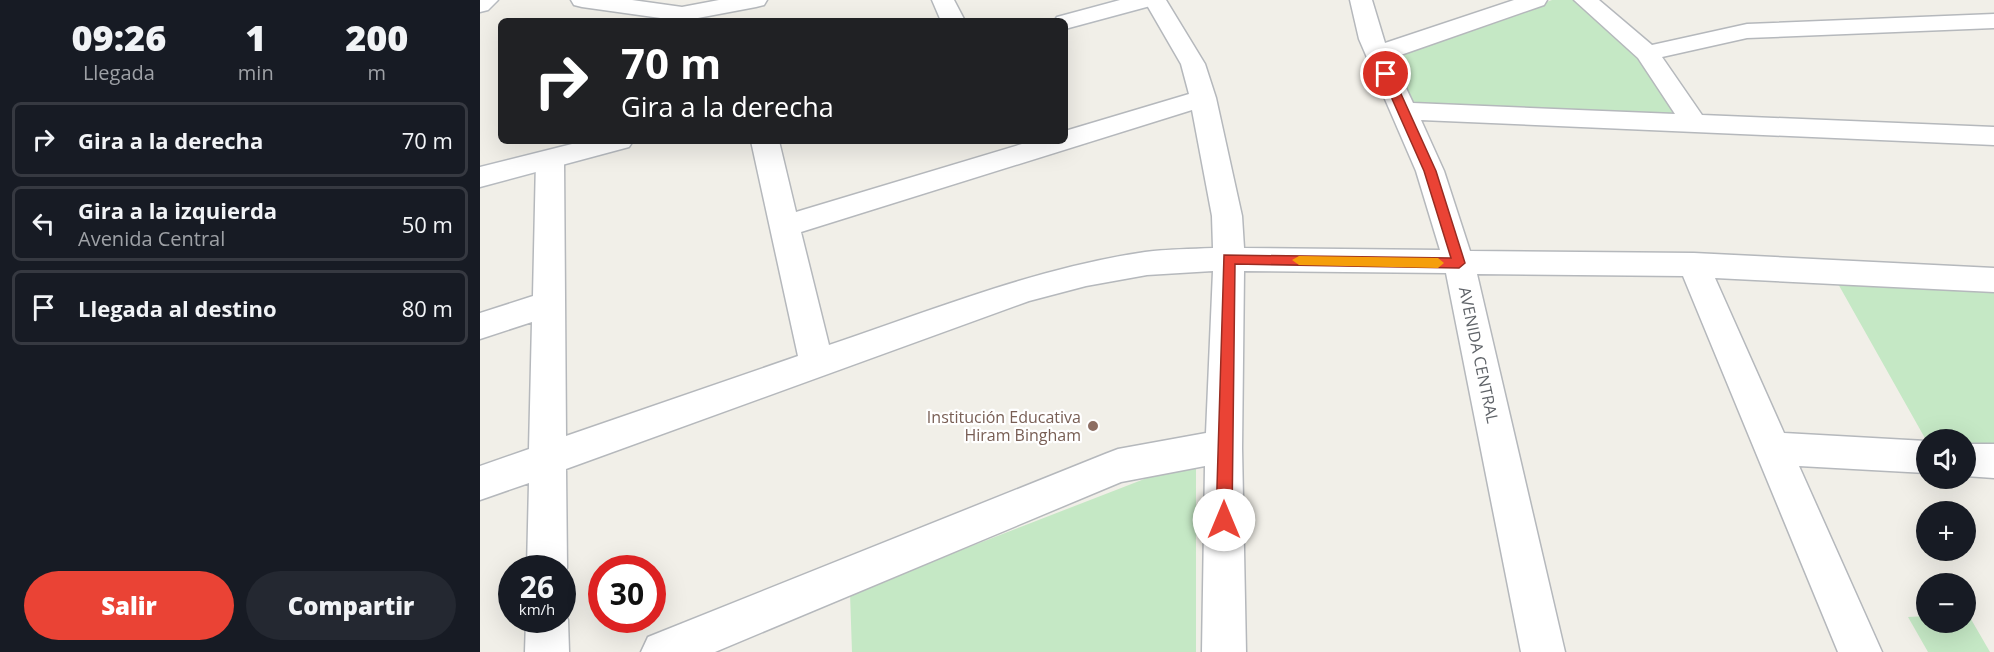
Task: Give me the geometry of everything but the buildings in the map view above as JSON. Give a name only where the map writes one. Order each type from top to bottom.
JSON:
[{"type":"street","points":[[480,5],[487,0]]},
{"type":"street","points":[[582,0],[649,4],[682,14],[756,0]]},
{"type":"street","points":[[943,0],[952,18]]},
{"type":"street","points":[[1068,21],[1146,0]]},
{"type":"street","points":[[1155,0],[1193,64],[1203,98],[1227,216],[1229,259],[1224,448],[1224,652]]},
{"type":"street","name":"AVENIDA CENTRAL","points":[[1361,0],[1371,39],[1430,171],[1459,263],[1543,652]]},
{"type":"street","points":[[1378,54],[1536,0]]},
{"type":"street","points":[[1585,0],[1647,53],[1695,124]]},
{"type":"street","points":[[1647,53],[1747,31],[1994,21]]},
{"type":"street","points":[[1068,140],[1203,98]]},
{"type":"street","points":[[1403,111],[1994,136]]},
{"type":"street","points":[[480,177],[608,144]]},
{"type":"street","points":[[766,144],[817,365]]},
{"type":"street","points":[[785,226],[1054,144]]},
{"type":"street","points":[[480,158],[550,160]]},
{"type":"street","points":[[548,555],[550,160]]},
{"type":"street","points":[[480,483],[1023,291],[1086,274],[1147,263],[1229,259],[1694,265],[1994,279]]},
{"type":"street","points":[[1694,265],[1860,652]]},
{"type":"street","points":[[480,326],[548,304]]},
{"type":"street","points":[[663,652],[1118,466],[1199,450],[1224,448]]},
{"type":"street","points":[[1772,448],[1916,456]]},
{"type":"street","points":[[1976,460],[1994,461]]},
{"type":"street","points":[[547,633],[547,652]]},
{"type":"green space","points":[[1552,0],[1578,0],[1639,54],[1682,116],[1410,105],[1388,57]]},
{"type":"green space","points":[[1837,282],[1994,290],[1994,445],[1976,444],[1976,429],[1920,429]]},
{"type":"green space","points":[[1196,459],[1196,652],[852,652],[850,593]]},
{"type":"green space","points":[[1908,617],[1916,617],[1916,631]]},
{"type":"green space","points":[[1976,628],[1990,652],[1928,652],[1917,633],[1976,633]]},
{"type":"slow traffic","points":[[1299,260],[1438,263]]},
{"type":"place","name":"Institución Educativa Hiram Bingham","points":[[1093,426]]},
{"type":"route","points":[[1224,520],[1229,259],[1459,263],[1430,171],[1386,74]]}]
